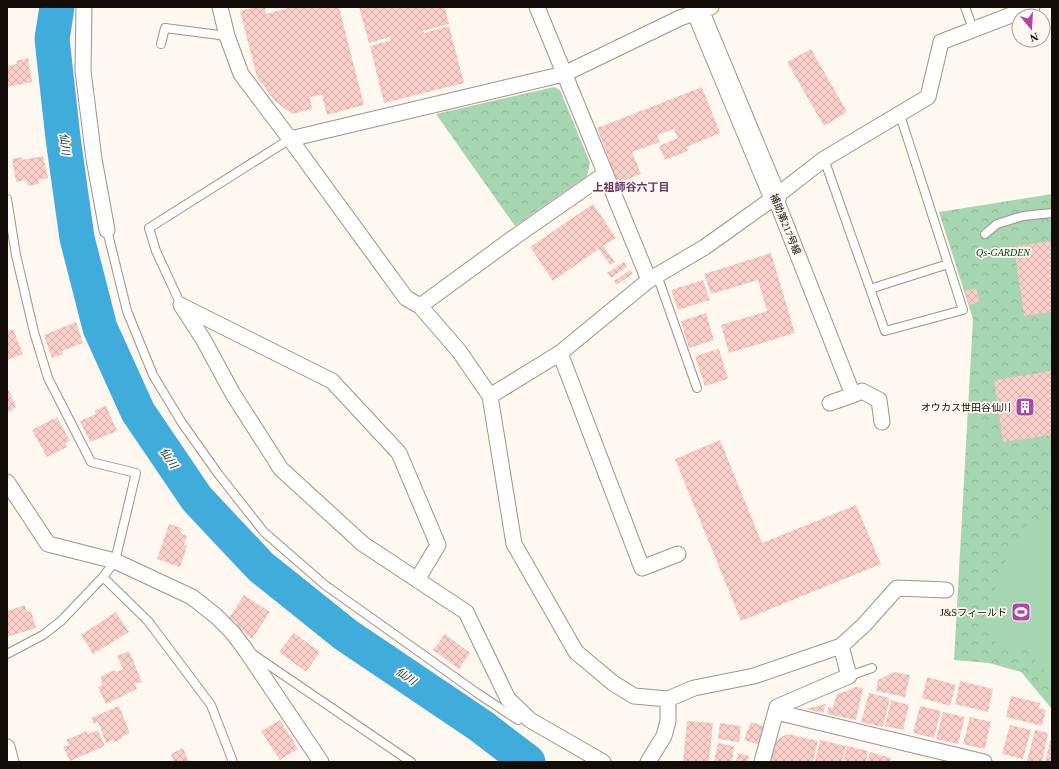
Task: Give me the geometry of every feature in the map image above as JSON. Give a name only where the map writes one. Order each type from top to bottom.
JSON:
[{"type":"street","points":[[84,7],[84,71],[94,159],[107,230]]},
{"type":"street","points":[[220,7],[227,36],[241,74],[406,298],[420,306],[459,351],[490,396],[514,544],[576,652],[612,683],[634,696],[668,698],[694,688],[754,676],[841,646],[864,625],[897,588],[946,590]]},
{"type":"street","points":[[537,7],[605,174],[653,277]]},
{"type":"street","points":[[290,139],[564,74],[702,8]]},
{"type":"street","name":"補助第217号線","points":[[702,8],[853,395]]},
{"type":"street","points":[[490,396],[560,353],[653,277],[705,247],[775,197],[824,159],[928,97],[941,42],[1011,15]]},
{"type":"street","points":[[420,306],[516,236],[605,174]]},
{"type":"street","points":[[181,305],[233,394],[281,469],[363,544],[466,612],[508,699],[530,720],[603,762]]},
{"type":"street","points":[[181,305],[332,380],[399,453],[438,545],[417,580]]},
{"type":"street","points":[[560,353],[642,568],[678,554]]},
{"type":"street","points":[[830,403],[862,392],[879,400],[882,422]]},
{"type":"street","points":[[7,482],[48,544],[115,561],[192,597],[216,616],[232,632],[245,649],[320,762]]},
{"type":"street","points":[[762,762],[777,707],[849,676],[841,646]]},
{"type":"street","points":[[648,762],[664,736],[668,721],[668,698]]},
{"type":"street","points":[[776,712],[984,762]]},
{"type":"street","points":[[7,747],[11,762]]},
{"type":"lane","points":[[965,7],[973,29]]},
{"type":"lane","points":[[161,44],[165,28],[227,36]]},
{"type":"lane","points":[[824,159],[885,331],[963,310],[900,115]]},
{"type":"lane","points":[[181,305],[156,251],[150,228],[290,139]]},
{"type":"lane","points":[[7,199],[16,255],[34,332],[48,378],[91,462],[136,473],[115,561],[103,577],[61,621],[43,635],[7,654]]},
{"type":"lane","points":[[985,234],[997,224],[1024,216],[1052,213]]},
{"type":"lane","points":[[107,230],[127,311],[153,375],[182,423],[219,476],[264,532],[325,585],[477,693],[518,720]]},
{"type":"lane","points":[[7,256],[16,255]]},
{"type":"lane","points":[[870,289],[948,264]]},
{"type":"lane","points":[[653,277],[697,388]]},
{"type":"lane","points":[[103,577],[148,622],[211,705],[233,762]]},
{"type":"lane","points":[[245,649],[412,762]]},
{"type":"lane","points":[[849,676],[872,668]]},
{"type":"green space","points":[[554,87],[560,90],[590,163],[587,176],[515,226],[436,114]]},
{"type":"green space","name":"Qs-GARDEN","points":[[1052,194],[1052,709],[1021,672],[989,663],[954,660],[973,319],[939,212]]},
{"type":"green space","name":"J&Sフィールド","points":[[1052,519],[1052,678],[1026,650],[999,648],[988,626],[992,599],[1006,561],[1028,523]]},
{"type":"building","points":[[255,7],[265,7],[266,14],[292,7],[339,7],[364,105],[327,115],[322,95],[310,97],[312,109],[292,114],[275,101],[257,77],[240,11]]},
{"type":"building","points":[[359,7],[445,7],[449,24],[423,31],[424,33],[449,26],[464,83],[384,103],[370,46],[391,40],[390,37],[369,43]]},
{"type":"building","points":[[811,49],[847,112],[824,126],[787,62]]},
{"type":"building","points":[[28,58],[32,82],[7,87],[7,66],[17,64],[16,61]]},
{"type":"building","points":[[702,87],[720,133],[687,147],[688,151],[665,160],[659,146],[678,138],[674,129],[657,135],[660,142],[632,152],[641,174],[618,183],[597,128]]},
{"type":"building","points":[[43,156],[48,178],[38,180],[39,184],[28,186],[27,180],[16,182],[12,159],[22,157],[22,160]]},
{"type":"building","points":[[593,204],[616,238],[603,246],[615,262],[610,265],[599,249],[553,281],[530,247]]},
{"type":"building","points":[[1052,241],[1052,312],[1024,316],[1014,246]]},
{"type":"building","points":[[771,253],[795,333],[729,353],[721,325],[767,311],[758,280],[711,294],[704,274]]},
{"type":"building","points":[[624,262],[627,267],[611,278],[607,273]]},
{"type":"building","points":[[630,270],[633,274],[616,285],[614,281]]},
{"type":"building","points":[[703,280],[710,300],[678,310],[671,290]]},
{"type":"building","points":[[976,288],[980,302],[969,305],[964,291]]},
{"type":"building","points":[[706,313],[714,340],[689,348],[681,321]]},
{"type":"building","points":[[76,322],[83,343],[62,351],[63,354],[52,358],[44,335]]},
{"type":"building","points":[[13,329],[23,354],[7,360],[7,332]]},
{"type":"building","points":[[719,349],[728,379],[705,386],[695,356]]},
{"type":"building","name":"オウカス世田谷仙川","points":[[1052,371],[1052,435],[1003,442],[994,380]]},
{"type":"building","points":[[7,387],[16,407],[7,413]]},
{"type":"building","points":[[106,406],[117,431],[90,442],[80,421],[96,414],[94,411]]},
{"type":"building","points":[[57,417],[70,441],[65,443],[67,447],[47,457],[32,430]]},
{"type":"building","points":[[720,440],[762,543],[856,505],[881,564],[741,621],[675,459]]},
{"type":"building","points":[[169,524],[182,528],[180,533],[187,536],[184,545],[187,546],[180,567],[157,559]]},
{"type":"building","points":[[244,595],[270,612],[252,639],[236,625],[237,623],[229,618]]},
{"type":"building","points":[[25,605],[27,612],[31,611],[36,628],[7,637],[7,611]]},
{"type":"building","points":[[116,612],[129,632],[93,654],[81,635]]},
{"type":"building","points":[[294,633],[320,652],[306,672],[279,652]]},
{"type":"building","points":[[445,634],[470,653],[459,669],[433,650]]},
{"type":"building","points":[[129,651],[142,682],[135,684],[137,689],[106,704],[98,687],[102,685],[101,676],[115,670],[116,672],[123,669],[117,656]]},
{"type":"building","points":[[894,672],[910,675],[905,697],[876,691],[878,680]]},
{"type":"building","points":[[927,677],[956,685],[950,706],[922,698]]},
{"type":"building","points":[[960,681],[993,689],[988,712],[955,704]]},
{"type":"building","points":[[856,687],[863,688],[856,720],[827,714],[828,707],[833,708],[836,695]]},
{"type":"building","points":[[869,693],[890,698],[883,727],[861,722]]},
{"type":"building","points":[[1011,696],[1040,703],[1039,708],[1046,710],[1042,726],[1006,717]]},
{"type":"building","points":[[891,700],[909,705],[903,730],[885,726]]},
{"type":"building","points":[[826,704],[823,713],[806,709]]},
{"type":"building","points":[[119,706],[130,733],[121,737],[122,739],[114,742],[113,740],[106,743],[98,722],[94,724],[91,718]]},
{"type":"building","points":[[920,706],[941,711],[934,738],[913,733]]},
{"type":"building","points":[[943,712],[965,717],[958,744],[936,739]]},
{"type":"building","points":[[970,717],[991,722],[985,749],[963,744]]},
{"type":"building","points":[[280,720],[298,749],[280,760],[261,731]]},
{"type":"building","points":[[687,721],[713,723],[709,762],[683,762]]},
{"type":"building","points":[[751,722],[766,727],[759,745],[744,740]]},
{"type":"building","points":[[720,723],[741,726],[739,742],[718,739]]},
{"type":"building","points":[[1010,725],[1031,730],[1023,759],[1002,754]]},
{"type":"building","points":[[98,730],[105,746],[70,761],[63,747],[69,745],[66,740],[87,731],[88,734]]},
{"type":"building","points":[[1035,730],[1048,733],[1042,762],[1027,761]]},
{"type":"building","points":[[787,734],[818,741],[813,762],[771,761],[775,741]]},
{"type":"building","points":[[820,740],[846,746],[842,762],[815,762]]},
{"type":"building","points":[[1050,741],[1052,741],[1052,762],[1045,762]]},
{"type":"building","points":[[718,743],[734,746],[732,762],[714,762]]},
{"type":"building","points":[[847,746],[868,751],[866,762],[843,762]]},
{"type":"building","points":[[183,748],[189,762],[174,762],[171,754]]},
{"type":"building","points":[[870,752],[891,758],[890,762],[867,762]]},
{"type":"building","points":[[738,753],[749,756],[748,762],[736,762]]},
{"type":"waterway","name":"仙川","points":[[57,7],[52,39],[63,138],[77,238],[100,328],[138,412],[197,499],[261,567],[346,635],[481,726],[528,762]]},
{"type":"place","name":"オウカス世田谷仙川","points":[[1025,407]]},
{"type":"place","name":"J&Sフィールド","points":[[1021,612]]},
{"type":"district","name":"上祖師谷六丁目","points":[[631,187]]}]
